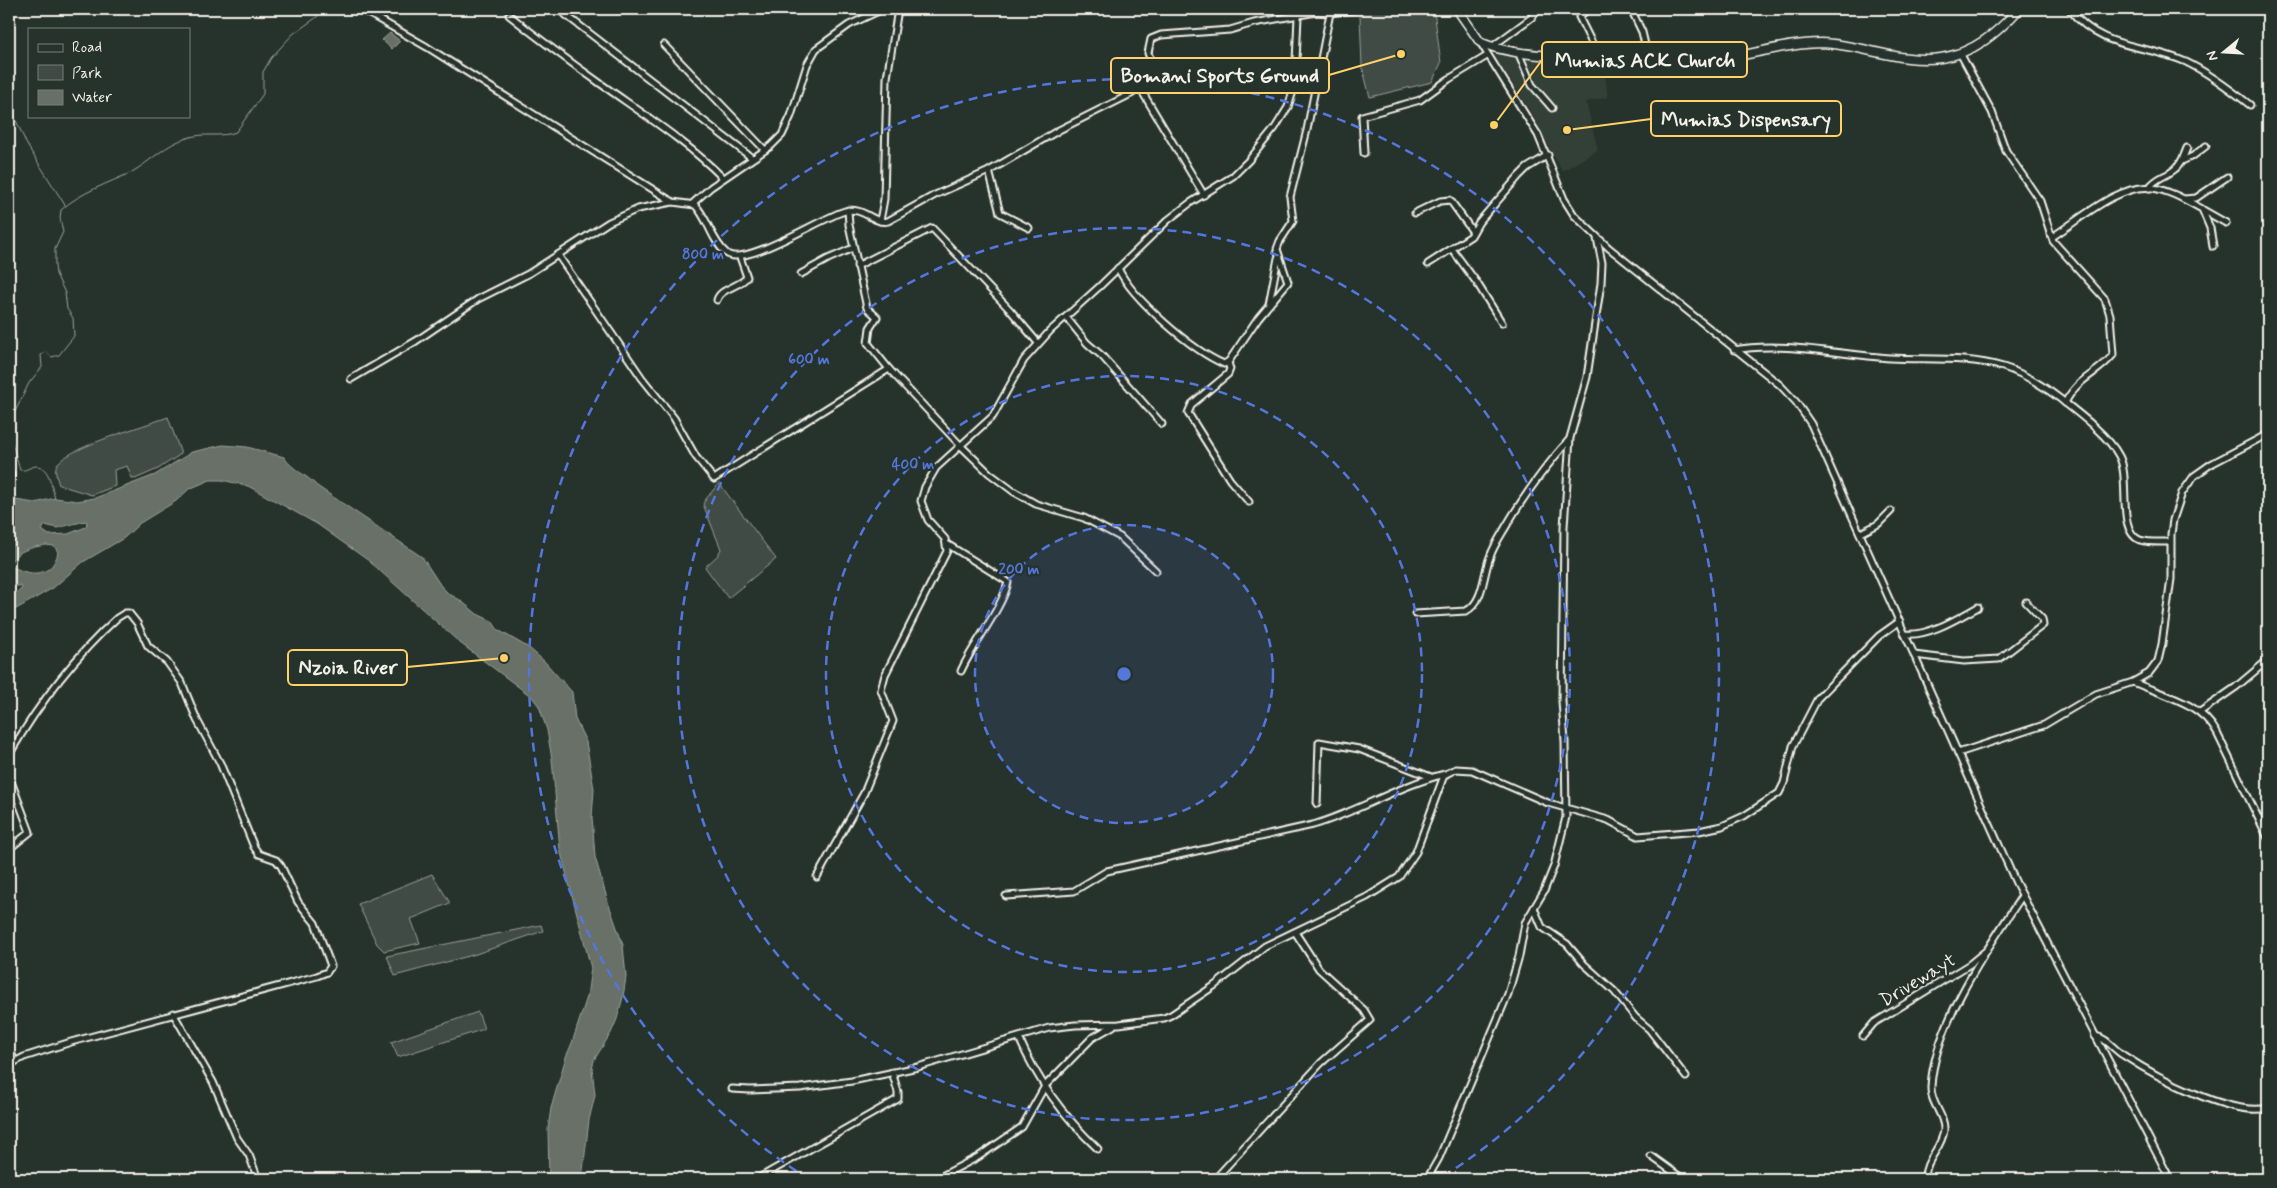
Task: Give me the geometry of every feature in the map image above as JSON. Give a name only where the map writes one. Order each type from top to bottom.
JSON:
[{"type":"street","points":[[361,9],[427,48],[673,202]]},
{"type":"street","points":[[558,9],[752,158]]},
{"type":"street","points":[[692,204],[723,178],[778,141],[787,127],[807,65],[816,49],[849,25],[883,9]]},
{"type":"street","points":[[880,221],[884,199],[886,78],[898,9]]},
{"type":"street","points":[[351,379],[425,336],[478,299],[528,274],[619,217],[638,209],[673,202],[692,204],[699,209],[712,235],[723,251],[732,257],[740,257],[768,247],[819,221],[848,210],[859,210],[885,222],[935,194],[989,171],[1059,130],[1140,88],[1155,78],[1156,73],[1148,53],[1150,39],[1161,35],[1230,30],[1254,23],[1316,12],[1330,14],[1361,9]]},
{"type":"street","points":[[1457,9],[1529,119],[1548,155],[1558,186],[1569,208],[1597,238],[1734,350],[1780,385],[1803,412],[1816,433],[2022,896],[2170,1179]]},
{"type":"street","points":[[1493,46],[1531,18],[1539,9]]},
{"type":"street","points":[[1588,9],[1579,17],[1594,47],[1596,56]]},
{"type":"street","points":[[1631,9],[1642,32],[1648,57]]},
{"type":"street","points":[[1480,42],[1518,52],[1596,56],[1722,58],[1804,43],[1851,45],[1915,59],[1941,58],[1960,53],[1991,37],[2019,9]]},
{"type":"street","points":[[2069,9],[2085,26],[2100,36],[2185,62],[2229,88],[2250,105]]},
{"type":"street","points":[[1269,304],[1280,241],[1293,221],[1290,197],[1307,130],[1330,14]]},
{"type":"street","points":[[509,15],[601,85],[658,123],[707,162],[723,178]]},
{"type":"street","points":[[961,671],[971,649],[1000,602],[1008,582],[947,544],[924,513],[921,496],[936,468],[993,416],[1024,360],[1038,343],[1168,220],[1233,176],[1249,160],[1275,128],[1288,107],[1295,85],[1298,16]]},
{"type":"street","points":[[664,45],[765,150]]},
{"type":"street","points":[[1518,52],[1532,85],[1552,108]]},
{"type":"street","points":[[1960,53],[1992,112],[2006,151],[2040,201],[2052,237],[2064,254],[2080,268],[2102,295],[2108,306],[2112,327],[2113,356],[2079,382],[2065,403]]},
{"type":"street","points":[[1364,153],[1362,116],[1420,100],[1448,79],[1487,56]]},
{"type":"street","points":[[1140,88],[1204,195]]},
{"type":"street","points":[[2182,161],[2194,156],[2206,146]]},
{"type":"street","points":[[2149,188],[2153,181],[2175,169],[2182,161],[2187,148]]},
{"type":"street","points":[[1428,264],[1471,236],[1519,176],[1527,168],[1548,155]]},
{"type":"street","points":[[989,171],[1000,213],[1029,228]]},
{"type":"street","points":[[2184,199],[2196,198],[2227,177]]},
{"type":"street","points":[[2052,237],[2118,195],[2134,188],[2149,188],[2184,199],[2226,224]]},
{"type":"street","points":[[1416,213],[1440,201],[1450,200],[1474,232]]},
{"type":"street","points":[[848,210],[853,248],[867,308],[877,317],[870,328],[868,343],[889,369],[984,469],[1013,491],[1036,504],[1084,518],[1120,537],[1156,571]]},
{"type":"street","points":[[2202,210],[2210,228],[2213,246]]},
{"type":"street","points":[[857,266],[932,228],[1010,310],[1038,343]]},
{"type":"street","points":[[1427,1179],[1440,1158],[1508,994],[1517,967],[1525,923],[1544,891],[1558,855],[1566,817],[1565,742],[1562,700],[1564,527],[1570,440],[1587,377],[1599,298],[1602,270],[1597,238]]},
{"type":"street","points":[[801,274],[853,248]]},
{"type":"street","points":[[1452,249],[1477,283],[1502,323]]},
{"type":"street","points":[[558,255],[642,378],[674,418],[696,457],[714,479],[889,369]]},
{"type":"street","points":[[716,300],[720,294],[748,277],[740,257]]},
{"type":"street","points":[[1250,502],[1230,480],[1188,413],[1192,404],[1229,372],[1228,363],[1252,325],[1288,282],[1278,257]]},
{"type":"street","points":[[1118,268],[1130,289],[1176,332],[1214,359],[1224,364],[1228,363]]},
{"type":"street","points":[[1066,317],[1087,343],[1102,356],[1162,424]]},
{"type":"street","points":[[1734,350],[1755,348],[1796,349],[1888,358],[1986,363],[2012,370],[2025,376],[2065,403],[2107,440],[2121,458],[2126,482],[2126,524],[2132,534],[2141,540],[2170,542]]},
{"type":"street","points":[[1958,752],[2044,725],[2096,694],[2133,682],[2149,673],[2160,655],[2171,579],[2170,542],[2173,520],[2186,485],[2194,476],[2211,464],[2268,434]]},
{"type":"street","points":[[1415,614],[1466,611],[1472,606],[1480,592],[1491,553],[1520,501],[1544,469],[1570,440]]},
{"type":"street","points":[[1861,533],[1878,524],[1892,511]]},
{"type":"street","points":[[817,876],[864,793],[890,731],[893,721],[882,693],[882,682],[895,652],[946,555],[947,544]]},
{"type":"street","points":[[1914,655],[1964,661],[1998,659],[2043,625],[2042,618],[2026,602]]},
{"type":"street","points":[[1905,634],[1913,635],[1949,623],[1978,607]]},
{"type":"street","points":[[9,755],[25,728],[72,664],[117,618],[125,613],[130,615],[148,646],[167,662],[178,678],[198,723],[220,763],[254,847],[259,854],[276,860],[281,866],[298,902],[315,923],[331,966],[327,972],[317,976],[173,1013],[71,1042],[15,1061],[9,1065]]},
{"type":"street","points":[[1006,896],[1068,892],[1080,889],[1107,871],[1313,826],[1431,778],[1463,768],[1472,770],[1548,803],[1608,820],[1640,836],[1713,828],[1744,816],[1774,798],[1782,789],[1793,746],[1810,710],[1822,692],[1879,636],[1900,622]]},
{"type":"street","points":[[2200,712],[2236,687],[2268,660]]},
{"type":"street","points":[[2133,682],[2188,704],[2200,712],[2217,732],[2268,838]]},
{"type":"street","points":[[1317,804],[1319,742],[1359,749],[1431,778]]},
{"type":"street","points":[[732,1089],[800,1088],[892,1072],[1061,1026],[1118,1024],[1164,1018],[1171,1015],[1214,986],[1265,946],[1367,897],[1399,877],[1416,852],[1434,800],[1446,774]]},
{"type":"street","points":[[9,776],[30,833],[9,850]]},
{"type":"street","points":[[1925,1179],[1925,1169],[1944,1132],[1944,1125],[1931,1094],[1935,1061],[1947,1025],[1989,948],[2022,896]]},
{"type":"street","points":[[1534,908],[1542,927],[1567,944],[1584,964],[1614,991],[1655,1037],[1686,1077]]},
{"type":"street","points":[[1215,1179],[1321,1063],[1370,1020],[1364,1010],[1320,969],[1295,932]]},
{"type":"street","name":"Drivewayt","points":[[1863,1036],[1874,1023],[1970,964],[1989,948]]},
{"type":"street","points":[[173,1013],[213,1082],[237,1138],[250,1155],[258,1179]]},
{"type":"street","points":[[936,1179],[978,1157],[1018,1130],[1024,1124],[1044,1086],[1092,1038],[1118,1024]]},
{"type":"street","points":[[2095,1036],[2103,1038],[2122,1055],[2148,1070],[2197,1094],[2252,1109],[2268,1108]]},
{"type":"street","points":[[1019,1038],[1044,1086],[1074,1124],[1098,1149]]},
{"type":"street","points":[[9,1049],[15,1061]]},
{"type":"street","points":[[757,1179],[896,1100],[899,1096],[892,1072]]},
{"type":"street","points":[[1651,1156],[1683,1179]]},
{"type":"shaded area","points":[[1494,55],[1603,61],[1608,97],[1586,102],[1598,150],[1562,171],[1529,109]]},
{"type":"green space","points":[[1362,9],[1432,9],[1441,63],[1432,82],[1370,97],[1362,66],[1360,16]]},
{"type":"green space","points":[[168,417],[181,454],[158,469],[135,479],[132,478],[127,466],[114,470],[115,486],[92,495],[59,485],[56,468],[58,463],[66,457],[93,443]]},
{"type":"green space","points":[[719,483],[776,559],[728,598],[705,567],[718,555],[721,549],[703,504]]},
{"type":"green space","points":[[432,874],[450,903],[411,919],[420,943],[384,951],[377,944],[358,904]]},
{"type":"green space","points":[[541,925],[543,931],[476,954],[395,976],[387,956]]},
{"type":"green space","points":[[478,1012],[484,1029],[398,1057],[391,1042]]},
{"type":"water","points":[[390,33],[400,41],[392,49],[382,40]]},
{"type":"water","points":[[223,445],[247,447],[284,457],[317,486],[422,557],[441,586],[449,594],[460,600],[477,614],[492,621],[498,630],[529,648],[544,661],[572,692],[575,719],[586,742],[594,789],[592,817],[595,857],[623,945],[626,977],[617,1019],[611,1033],[594,1060],[592,1069],[595,1095],[589,1120],[582,1179],[549,1179],[548,1129],[551,1108],[587,997],[591,968],[560,849],[552,759],[547,730],[539,706],[532,697],[460,643],[369,561],[317,524],[248,486],[222,480],[210,480],[189,489],[176,501],[140,523],[124,538],[83,562],[53,588],[9,613],[9,596],[22,588],[21,586],[9,586],[9,546],[13,539],[9,537],[9,499],[35,503],[55,498],[77,501],[95,498],[155,475],[192,452]],"holes":[[[87,522],[86,527],[68,534],[49,535],[42,530],[45,525],[57,528]],[[46,545],[54,546],[58,552],[55,561],[46,571],[39,573],[25,572],[10,565],[19,553]]]},
{"type":"waterway","points":[[55,499],[50,479],[41,467],[36,466],[20,470],[10,436],[10,422],[29,383],[42,367],[41,355],[46,352],[52,357],[59,355],[74,336],[73,318],[67,309],[65,293],[56,274],[55,266],[55,249],[63,232],[60,218],[61,210],[85,193],[139,168],[165,148],[179,141],[199,135],[224,135],[236,132],[263,94],[263,72],[271,58],[293,34],[317,17],[322,9]]},
{"type":"waterway","points":[[9,112],[15,118],[27,145],[65,205]]},
{"type":"place","name":"Bomani Sports Ground","points":[[1401,54]]},
{"type":"place","name":"Mumias ACK Church","points":[[1494,125]]},
{"type":"place","name":"Mumias Dispensary","points":[[1567,130]]},
{"type":"place","name":"Nzoia River","points":[[504,658]]}]
